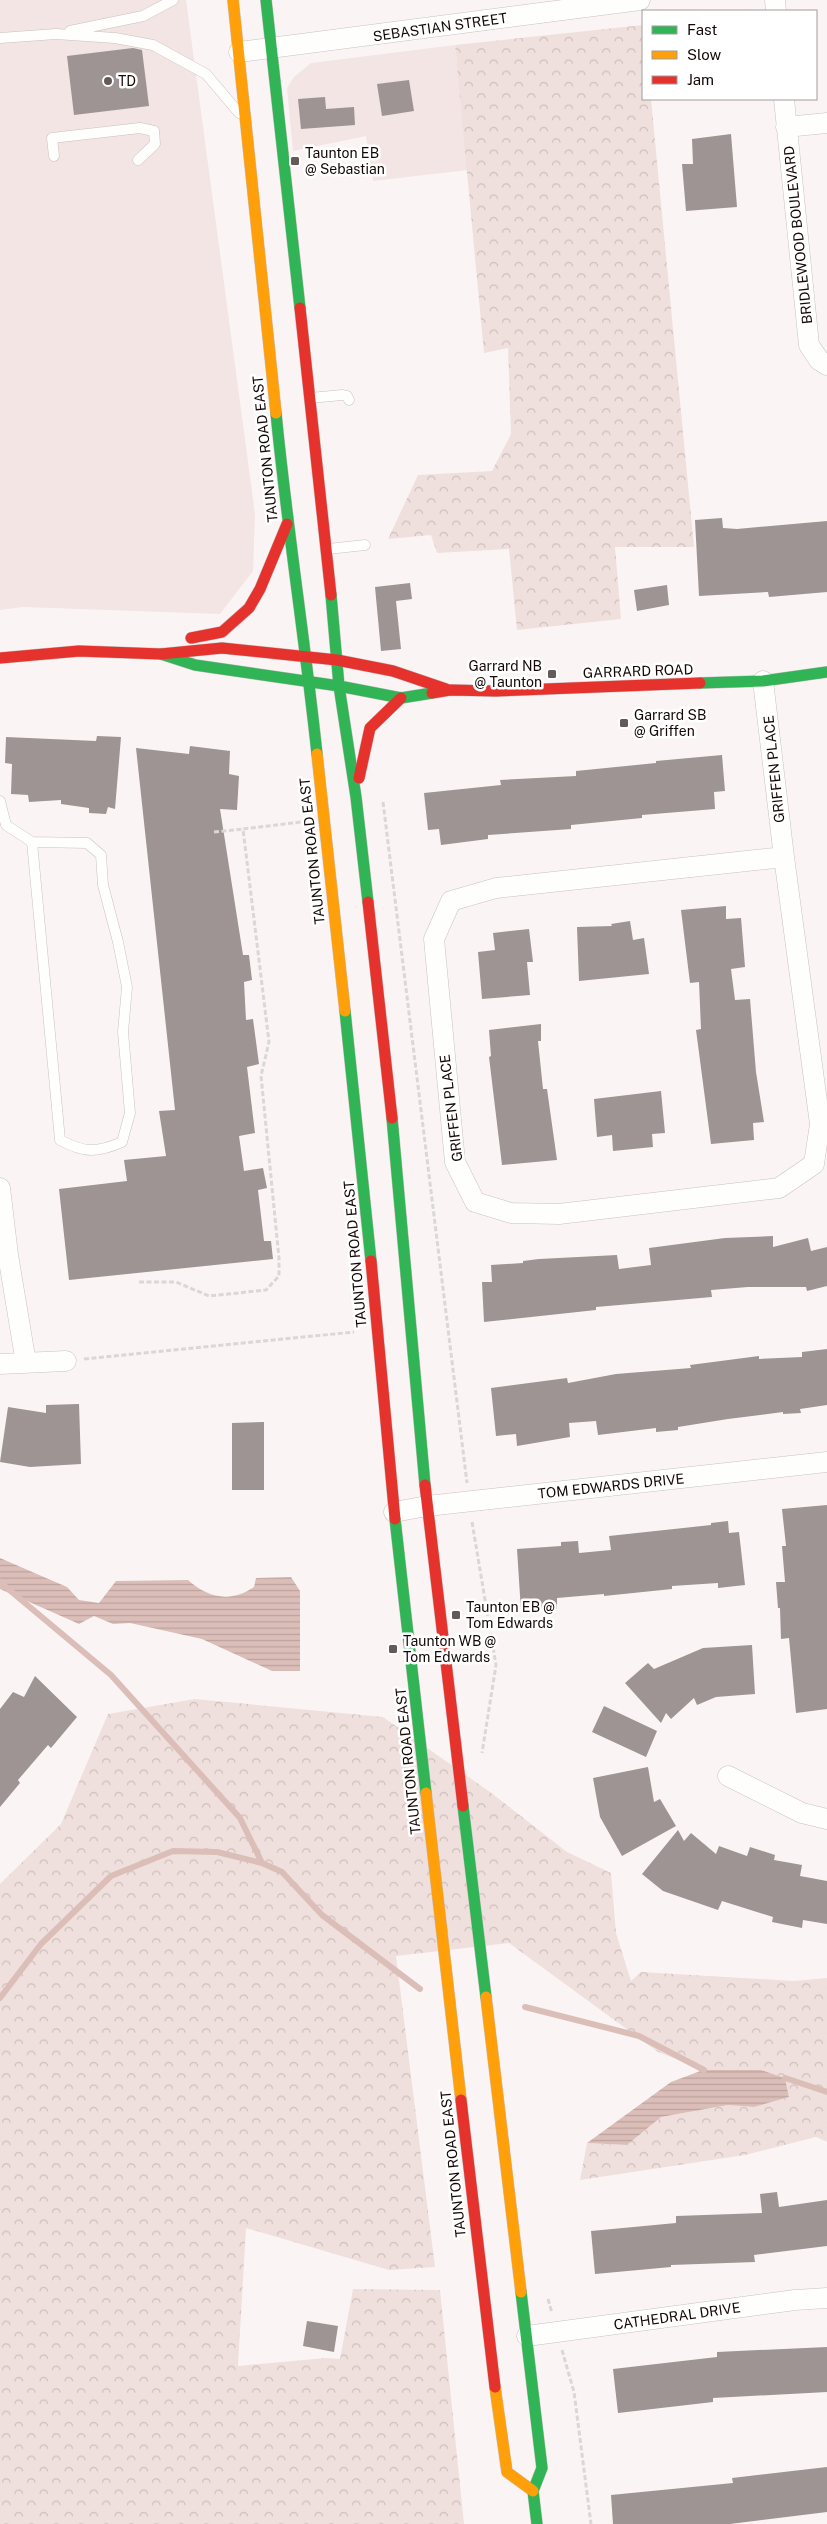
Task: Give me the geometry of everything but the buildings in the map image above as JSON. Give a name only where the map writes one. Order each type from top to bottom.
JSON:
[{"type":"main road","name":"TAUNTON ROAD EAST","points":[[233,0],[287,524],[307,658],[361,1154],[394,1512],[489,2352],[506,2472],[533,2491]]},
{"type":"main road","points":[[266,0],[270,50],[327,549],[339,686],[356,797],[396,1156],[427,1506],[542,2468],[533,2491],[537,2524]]},
{"type":"main road","points":[[124,652],[222,632],[249,608],[260,589],[287,524]]},
{"type":"main road","name":"GARRARD ROAD","points":[[0,658],[79,651],[161,654],[222,648],[337,660],[393,671],[450,690]]},
{"type":"main road","name":"GARRARD ROAD","points":[[161,654],[195,665],[339,686],[401,698],[450,690],[496,691],[763,681],[827,672]]},
{"type":"main road","points":[[356,797],[370,728],[401,698]]},
{"type":"street","name":"SEBASTIAN STREET","points":[[239,52],[270,50],[640,0]]},
{"type":"street","name":"BRIDLEWOOD BOULEVARD","points":[[784,100],[809,345],[819,360],[827,365]]},
{"type":"street","points":[[786,127],[827,123]]},
{"type":"street","name":"GRIFFEN PLACE","points":[[763,681],[784,857],[820,1124],[814,1164],[780,1188],[559,1214],[511,1213],[475,1202],[455,1162],[434,939],[452,901],[496,888],[784,857]]},
{"type":"street","points":[[0,1188],[8,1255],[26,1364]]},
{"type":"street","points":[[0,1364],[66,1361]]},
{"type":"street","name":"TOM EDWARDS DRIVE","points":[[394,1512],[469,1501],[827,1462]]},
{"type":"street","points":[[728,1776],[802,1813],[827,1819]]},
{"type":"street","name":"CATHEDRAL DRIVE","points":[[526,2336],[795,2300],[827,2298]]},
{"type":"lane","points":[[0,38],[56,34],[143,16],[173,0]]},
{"type":"lane","points":[[56,34],[115,38],[152,45],[206,74],[247,123]]},
{"type":"lane","points":[[54,156],[52,138],[140,128],[154,131],[155,144],[138,160]]},
{"type":"lane","points":[[310,398],[342,394],[347,396],[349,400]]},
{"type":"lane","points":[[327,549],[365,544]]},
{"type":"lane","points":[[0,801],[6,825],[32,842],[87,843],[101,855],[103,885],[118,942],[127,988],[123,1032],[130,1114],[122,1142],[102,1151],[75,1148],[60,1140],[32,842]]},
{"type":"path","points":[[383,801],[469,1501],[496,1665],[482,1756]]},
{"type":"path","points":[[214,832],[324,819]]},
{"type":"path","points":[[139,1282],[176,1282],[209,1296],[266,1290],[278,1276],[279,1258],[261,1076],[269,1042],[243,829]]},
{"type":"path","points":[[66,1361],[377,1330]]},
{"type":"path","points":[[547,2290],[574,2392],[591,2524]]},
{"type":"shaded area","points":[[0,0],[186,0],[255,514],[253,571],[220,614],[23,607],[0,610]]},
{"type":"shaded area","points":[[455,45],[468,170],[373,181],[366,136],[293,151],[287,88],[294,77],[311,63]]},
{"type":"shaded area","points":[[0,1558],[67,1587],[79,1600],[99,1603],[116,1581],[188,1580],[204,1591],[228,1597],[254,1587],[256,1578],[291,1577],[300,1591],[300,1671],[272,1671],[202,1639],[130,1623],[113,1624],[94,1616],[79,1624],[0,1589]]},
{"type":"shaded area","points":[[703,2070],[761,2070],[785,2078],[789,2097],[754,2107],[728,2105],[661,2117],[627,2145],[587,2143],[671,2082]]},
{"type":"green space","points":[[642,25],[642,100],[651,100],[694,547],[615,547],[621,619],[517,630],[509,549],[437,553],[431,535],[388,539],[418,475],[492,471],[511,434],[508,348],[484,353],[455,45]]},
{"type":"green space","points":[[195,1699],[383,1717],[490,1792],[567,1852],[611,1873],[616,1933],[631,1981],[641,1972],[794,1981],[827,1978],[827,2142],[816,2137],[745,2155],[580,2180],[587,2143],[627,2145],[661,2117],[728,2105],[754,2107],[789,2097],[785,2078],[761,2070],[704,2070],[658,2052],[509,1943],[396,1956],[435,2267],[389,2270],[246,2228],[238,2366],[326,2358],[340,2359],[353,2289],[440,2290],[464,2524],[0,2524],[0,1884],[61,1824],[108,1714]]},
{"type":"waterway","points":[[0,1582],[111,1675],[240,1818],[262,1863]]},
{"type":"waterway","points":[[0,1998],[41,1944],[111,1876],[173,1851],[217,1852],[262,1863],[282,1872],[322,1915],[420,1989]]},
{"type":"waterway","points":[[525,2007],[639,2036],[704,2070]]},
{"type":"waterway","points":[[785,2078],[827,2092]]},
{"type":"traffic: fast","points":[[266,0],[300,308]]},
{"type":"traffic: fast","points":[[276,413],[317,754]]},
{"type":"traffic: fast","points":[[331,595],[339,686],[356,797],[368,902]]},
{"type":"traffic: fast","points":[[161,654],[195,665],[339,686],[401,698],[432,693]]},
{"type":"traffic: fast","points":[[700,683],[763,681],[827,672]]},
{"type":"traffic: fast","points":[[345,1011],[371,1261]]},
{"type":"traffic: fast","points":[[392,1118],[425,1485]]},
{"type":"traffic: fast","points":[[395,1519],[426,1793]]},
{"type":"traffic: fast","points":[[463,1806],[486,1997]]},
{"type":"traffic: fast","points":[[521,2292],[542,2468],[533,2491],[537,2524]]},
{"type":"traffic: slow","points":[[233,0],[276,413]]},
{"type":"traffic: slow","points":[[317,754],[345,1011]]},
{"type":"traffic: slow","points":[[426,1793],[461,2100]]},
{"type":"traffic: slow","points":[[486,1997],[521,2292]]},
{"type":"traffic: slow","points":[[495,2387],[507,2472],[533,2491]]},
{"type":"traffic: jam","points":[[300,308],[331,595]]},
{"type":"traffic: jam","points":[[191,638],[222,632],[249,608],[260,589],[287,524]]},
{"type":"traffic: jam","points":[[0,658],[79,651],[161,654],[222,648],[337,660],[393,671],[446,689]]},
{"type":"traffic: jam","points":[[432,693],[450,690],[496,691],[700,683]]},
{"type":"traffic: jam","points":[[359,778],[370,728],[401,698]]},
{"type":"traffic: jam","points":[[368,902],[392,1118]]},
{"type":"traffic: jam","points":[[371,1261],[395,1519]]},
{"type":"traffic: jam","points":[[425,1485],[463,1806]]},
{"type":"traffic: jam","points":[[461,2100],[495,2387]]},
{"type":"place","name":"TD","points":[[108,81]]},
{"type":"place","name":"Taunton EB @ Sebastian","points":[[295,161]]},
{"type":"place","name":"Garrard NB @ Taunton","points":[[552,674]]},
{"type":"place","name":"Garrard SB @ Griffen","points":[[624,723]]},
{"type":"place","name":"Taunton EB @ Tom Edwards","points":[[456,1615]]},
{"type":"place","name":"Taunton WB @ Tom Edwards","points":[[393,1649]]}]
